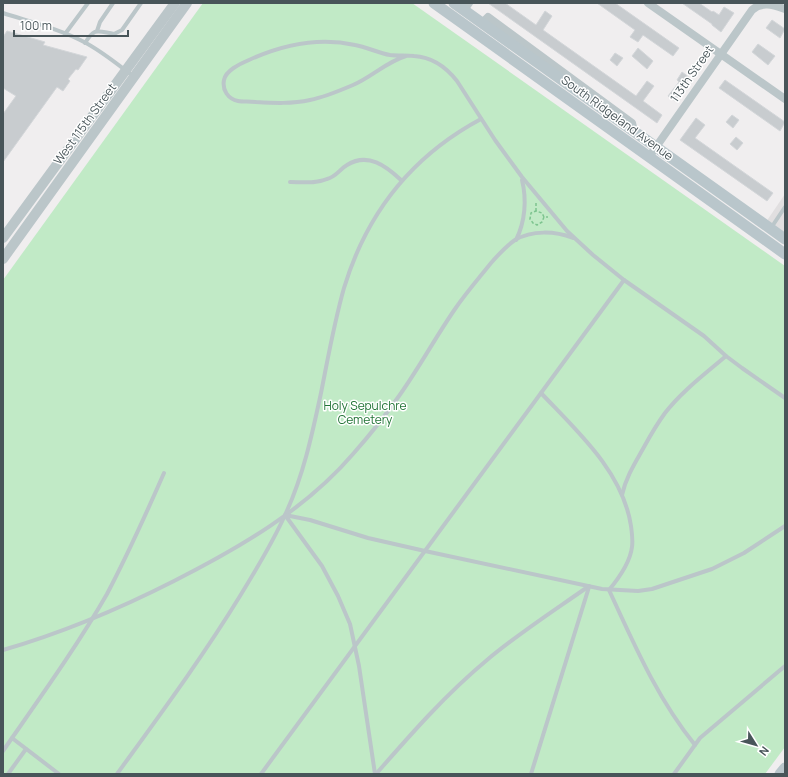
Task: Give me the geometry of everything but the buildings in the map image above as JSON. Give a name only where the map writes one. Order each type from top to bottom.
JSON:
[{"type":"main road","name":"South Ridgeland Avenue","points":[[434,3],[785,254]]},
{"type":"main road","name":"South Ridgeland Avenue","points":[[454,3],[467,6],[482,23],[785,239]]},
{"type":"main road","points":[[780,774],[785,768]]},
{"type":"street","name":"West 115th Street","points":[[3,237],[175,3]]},
{"type":"street","name":"West 115th Street","points":[[3,259],[187,3]]},
{"type":"street","points":[[648,3],[785,99]]},
{"type":"street","name":"113th Street","points":[[649,157],[747,16],[757,6],[773,5],[785,9]]},
{"type":"lane","points":[[65,34],[88,3]]},
{"type":"lane","points":[[97,31],[100,22],[113,3]]},
{"type":"lane","points":[[85,43],[92,33],[97,31],[114,34],[122,30],[141,3]]},
{"type":"lane","points":[[3,13],[25,19],[85,43],[110,58],[134,77]]},
{"type":"lane","points":[[406,56],[388,64],[359,83],[332,94],[310,100],[274,103],[238,101],[228,96],[225,91],[225,77],[234,68],[266,53],[293,45],[318,42],[344,43],[391,55],[424,57],[434,61],[451,74],[522,178],[554,217],[577,240],[624,280],[704,336],[726,356],[785,398]]},
{"type":"lane","points":[[117,774],[181,686],[227,618],[263,557],[285,515],[294,494],[309,444],[335,324],[347,280],[358,252],[375,218],[401,180],[414,166],[438,146],[467,126],[481,119]]},
{"type":"lane","points":[[290,182],[320,182],[337,174],[346,165],[366,159],[382,164],[390,169],[401,180]]},
{"type":"lane","points":[[516,240],[524,211],[524,188],[522,178]]},
{"type":"lane","points":[[771,229],[785,207]]},
{"type":"lane","points":[[3,650],[76,626],[151,593],[234,548],[285,515],[318,488],[352,455],[400,396],[454,310],[493,261],[516,240],[527,235],[548,233],[558,234],[577,240]]},
{"type":"lane","points":[[3,237],[14,244]]},
{"type":"lane","points":[[262,774],[624,280]]},
{"type":"lane","points":[[622,495],[630,472],[665,413],[680,397],[726,356]]},
{"type":"lane","points":[[541,394],[573,427],[596,454],[622,495],[630,522],[633,539],[632,548],[630,557],[610,590]]},
{"type":"lane","points":[[3,751],[39,701],[106,594],[136,536],[164,473]]},
{"type":"lane","points":[[285,515],[310,520],[362,536],[425,551],[610,590],[638,591],[652,589],[695,576],[712,569],[744,553],[785,526]]},
{"type":"lane","points":[[285,515],[322,566],[350,624],[356,646],[376,774]]},
{"type":"lane","points":[[376,774],[427,717],[472,673],[504,647],[589,586]]},
{"type":"lane","points":[[531,774],[589,586]]},
{"type":"lane","points":[[610,590],[639,655],[657,690],[679,725],[695,745]]},
{"type":"lane","points":[[674,774],[707,731],[785,666]]},
{"type":"lane","points":[[12,738],[59,774]]},
{"type":"lane","points":[[8,774],[26,749]]},
{"type":"path","points":[[536,211],[542,213],[544,217],[542,222],[537,225],[530,219],[531,214],[536,211]]},
{"type":"path","points":[[544,217],[554,217]]},
{"type":"shaded area","points":[[785,194],[785,236],[766,222]]},
{"type":"green space","name":"Holy Sepulchre Cemetery","points":[[203,3],[412,3],[785,266],[785,747],[765,774],[3,774],[3,280]]}]
